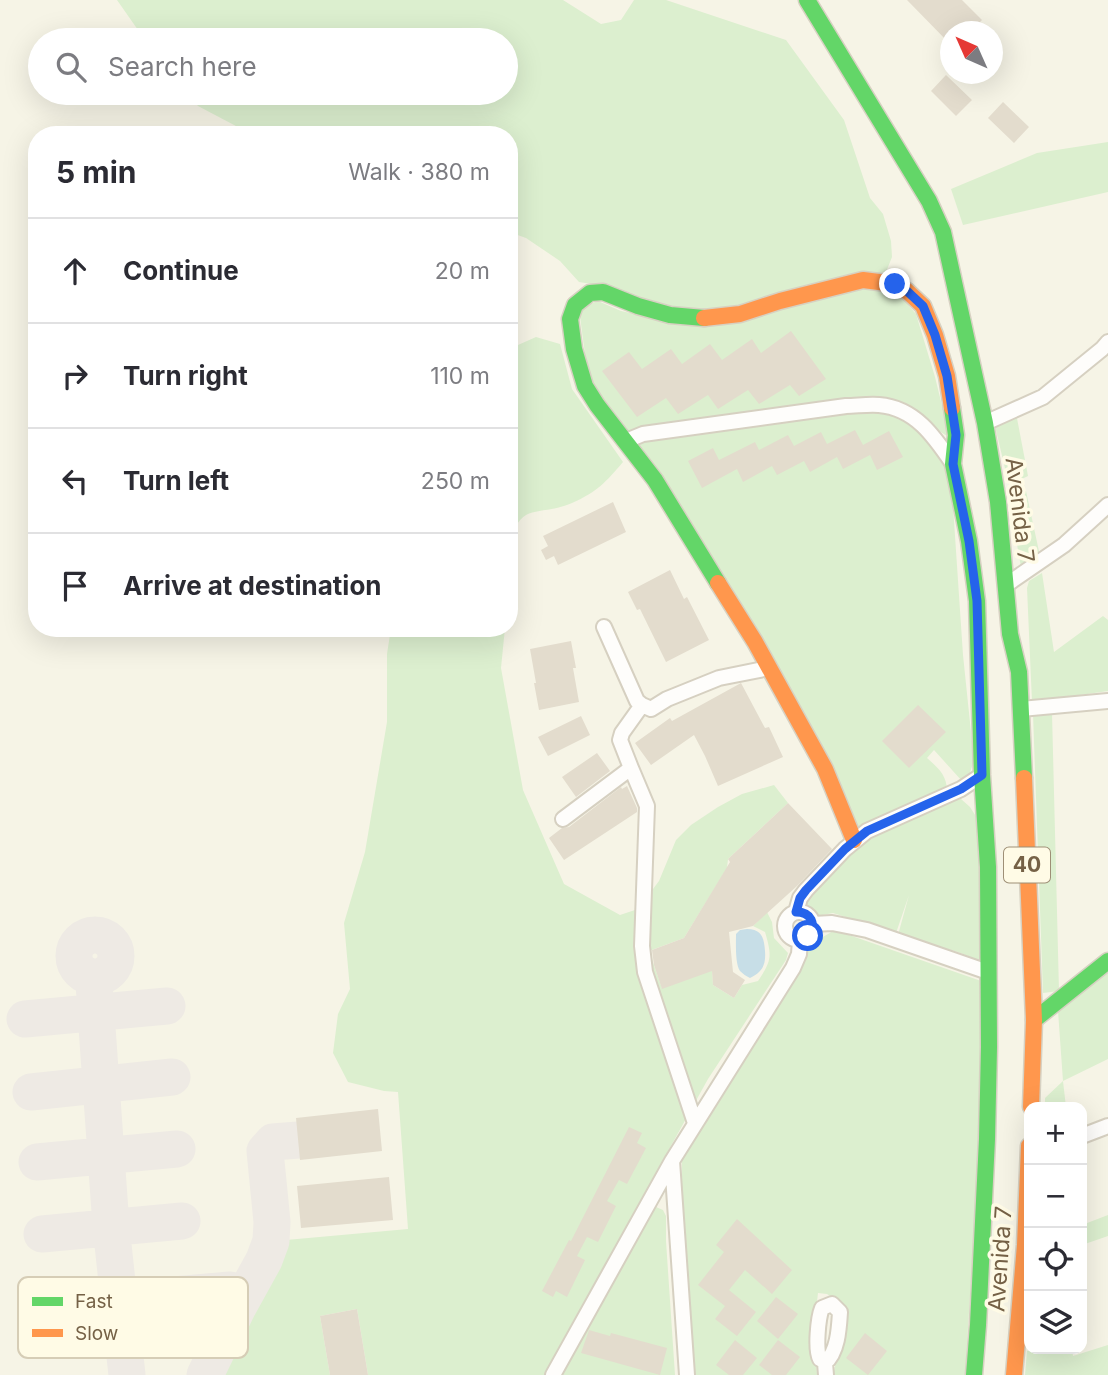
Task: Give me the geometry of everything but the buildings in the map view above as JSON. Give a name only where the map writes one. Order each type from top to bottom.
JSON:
[{"type":"street","name":"Avenida 7","points":[[807,0],[929,201],[943,232],[985,423],[998,502],[1010,634],[1019,672],[1034,1020],[1031,1102]]},
{"type":"street","points":[[854,840],[825,769],[769,668],[655,480],[585,386],[574,349],[570,320],[575,305],[590,293],[603,292],[670,315],[700,318],[740,314],[863,280],[895,284],[907,291],[923,306],[935,335],[947,376],[956,435],[953,464],[969,541],[977,601],[982,775],[988,867],[989,1047],[974,1375]]},
{"type":"street","points":[[985,423],[1042,397],[1108,342]]},
{"type":"street","points":[[626,442],[643,434],[846,406],[879,405],[903,411],[917,419],[953,464]]},
{"type":"street","points":[[1006,585],[1064,545],[1108,505]]},
{"type":"street","points":[[604,627],[637,701],[651,709],[667,699],[719,678],[769,668]]},
{"type":"street","points":[[1021,709],[1108,701]]},
{"type":"street","points":[[642,705],[620,740],[647,806],[642,946],[645,972],[695,1123]]},
{"type":"street","points":[[563,819],[631,768]]},
{"type":"street","points":[[796,912],[800,898],[806,890],[854,840],[867,831],[961,789],[982,775]]},
{"type":"street","points":[[796,912],[809,916],[813,924],[808,936],[800,940],[788,936],[785,928],[788,916],[796,912]]},
{"type":"street","points":[[813,924],[832,923],[867,930],[988,972]]},
{"type":"street","points":[[553,1375],[672,1161],[793,968],[799,954],[800,940]]},
{"type":"street","points":[[1034,1020],[1108,961]]},
{"type":"street","points":[[1087,1134],[1108,1126]]},
{"type":"street","points":[[672,1161],[687,1375]]},
{"type":"street","name":"Avenida 7","points":[[1014,1375],[1029,1165]]},
{"type":"green space","points":[[117,0],[563,0],[601,24],[621,20],[634,0],[666,0],[786,40],[844,120],[870,198],[883,214],[891,241],[892,257],[886,272],[719,312],[663,305],[598,285],[579,282],[560,261],[518,235],[518,126],[236,126],[197,105],[518,105],[518,28],[137,28]]},
{"type":"green space","points":[[1108,142],[1108,192],[963,225],[951,189],[1037,153]]},
{"type":"green space","points":[[862,285],[903,299],[916,314],[950,438],[901,406],[626,433],[589,385],[579,309],[598,301],[621,311],[688,325]]},
{"type":"green space","points":[[536,337],[560,344],[572,389],[623,462],[588,495],[560,507],[531,513],[518,523],[518,345]]},
{"type":"green space","points":[[845,410],[877,410],[900,415],[914,423],[945,464],[952,491],[963,655],[974,761],[968,778],[962,781],[934,750],[927,758],[944,776],[947,791],[856,834],[633,444],[646,438]]},
{"type":"green space","points":[[1016,413],[1028,476],[1009,485],[993,418]]},
{"type":"green space","points":[[1026,491],[1040,556],[1021,567],[1009,499]]},
{"type":"green space","points":[[1042,573],[1054,652],[1103,616],[1108,620],[1108,691],[1032,702],[1027,588],[1029,581]]},
{"type":"green space","points":[[390,637],[504,637],[501,668],[523,790],[564,884],[620,915],[638,909],[659,881],[676,840],[691,825],[742,794],[774,785],[788,803],[728,859],[727,868],[684,938],[649,951],[662,988],[712,968],[713,985],[734,998],[742,985],[758,981],[768,963],[770,953],[765,932],[753,926],[767,912],[772,922],[774,938],[788,953],[708,1079],[544,1375],[368,1375],[357,1309],[320,1316],[330,1375],[210,1375],[219,1358],[248,1358],[248,1302],[268,1263],[275,1241],[408,1229],[398,1092],[348,1082],[333,1053],[338,1014],[350,989],[344,923],[365,852],[387,722]]},
{"type":"green space","points":[[1052,713],[1059,991],[1043,993],[1033,714]]},
{"type":"green space","points":[[961,799],[977,818],[985,963],[958,952],[898,935],[909,895],[896,933],[833,913],[817,916],[806,903],[820,880],[857,847],[930,808]]},
{"type":"green space","points":[[833,931],[984,982],[978,1169],[965,1375],[833,1375],[837,1357],[839,1302],[827,1294],[818,1293],[814,1327],[817,1375],[695,1375],[681,1209],[682,1155],[809,950]]},
{"type":"green space","points":[[1108,971],[1108,1059],[1063,1081],[1058,1011]]},
{"type":"green space","points":[[1063,1081],[1065,1102],[1045,1102],[1045,1098]]},
{"type":"green space","points":[[656,1207],[663,1210],[666,1216],[675,1375],[561,1375],[652,1210]]},
{"type":"green space","points":[[1108,1215],[1108,1236],[1087,1243],[1087,1223]]},
{"type":"green space","points":[[1108,1345],[1108,1375],[1025,1375],[1027,1354],[1073,1356],[1087,1354],[1087,1352]]},
{"type":"water","points":[[747,929],[761,935],[765,951],[763,967],[750,978],[740,971],[736,953],[736,934]]},
{"type":"taxiway","points":[[95,935],[110,941],[116,956],[110,971],[95,977],[80,971],[74,956],[80,941],[95,935]]},
{"type":"taxiway","points":[[100,977],[94,984],[116,1277]]},
{"type":"taxiway","points":[[25,1019],[167,1006]]},
{"type":"taxiway","points":[[31,1092],[172,1077]]},
{"type":"taxiway","points":[[248,1289],[271,1241],[272,1222],[265,1151],[273,1142],[298,1140]]},
{"type":"taxiway","points":[[37,1162],[177,1149]]},
{"type":"taxiway","points":[[42,1234],[182,1221]]},
{"type":"taxiway","points":[[125,1358],[127,1375]]},
{"type":"taxiway","points":[[205,1375],[213,1358]]},
{"type":"traffic: fast","points":[[807,0],[929,201],[943,232],[985,423],[998,502],[1010,634],[1019,672],[1024,778]]},
{"type":"traffic: fast","points":[[704,318],[670,315],[603,292],[590,293],[575,305],[570,319],[574,349],[585,386],[655,480],[718,583]]},
{"type":"traffic: fast","points":[[952,408],[956,435],[953,464],[969,541],[977,601],[982,775],[988,867],[987,1139],[974,1375]]},
{"type":"traffic: fast","points":[[1034,1020],[1108,961]]},
{"type":"traffic: slow","points":[[704,318],[740,314],[863,280],[895,284],[923,306],[947,376],[952,408]]},
{"type":"traffic: slow","points":[[718,583],[755,642],[825,769],[854,840]]},
{"type":"traffic: slow","points":[[1024,778],[1034,1020],[1031,1102]]},
{"type":"traffic: slow","points":[[1014,1375],[1025,1245],[1028,1165]]},
{"type":"route","points":[[808,936],[813,924],[805,913],[796,912],[800,898],[854,840],[867,831],[961,789],[982,775],[977,601],[969,541],[953,464],[956,435],[947,376],[923,306],[895,284]]}]
